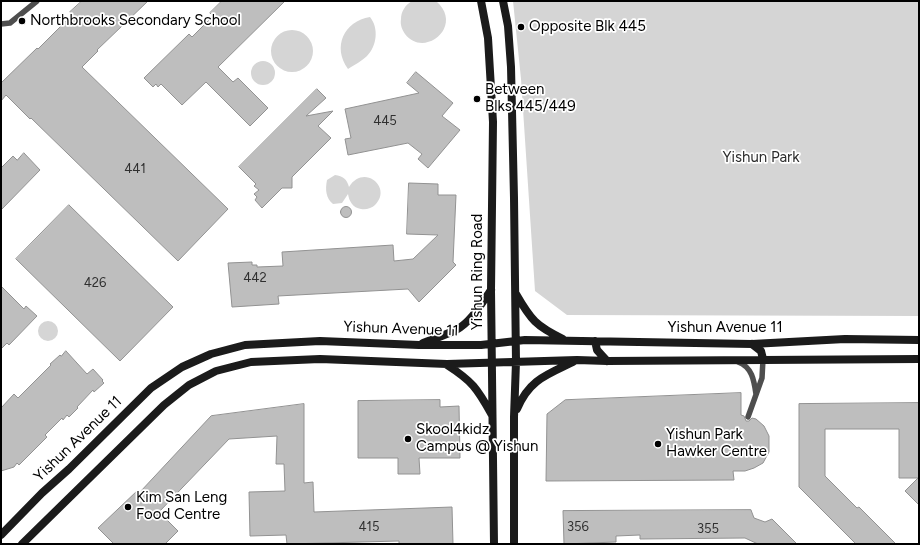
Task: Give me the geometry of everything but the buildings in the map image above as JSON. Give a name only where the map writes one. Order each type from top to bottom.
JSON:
[{"type":"street","name":"Yishun Ring Road","points":[[481,1],[488,38],[493,122],[491,344],[494,544]]},
{"type":"street","points":[[503,1],[508,26],[512,67],[516,294],[514,544]]},
{"type":"street","points":[[419,345],[457,330],[477,311],[491,290]]},
{"type":"street","points":[[516,294],[533,320],[546,331],[564,340]]},
{"type":"street","name":"Yishun Avenue 11","points":[[1,535],[42,493],[69,469],[151,388],[182,367],[211,354],[245,345],[320,341],[419,345],[481,345],[516,341],[564,340],[752,344],[845,339],[919,340]]},
{"type":"street","points":[[595,341],[597,350],[607,361]]},
{"type":"street","points":[[752,344],[761,351],[764,359]]},
{"type":"street","name":"Yishun Avenue 11","points":[[22,544],[164,405],[189,385],[216,371],[251,362],[320,359],[447,364],[577,360],[919,359]]},
{"type":"street","points":[[514,417],[522,398],[532,384],[544,375],[577,360]]},
{"type":"street","points":[[447,364],[472,383],[480,393],[492,415]]},
{"type":"lane","points":[[1,24],[10,24],[37,1]]},
{"type":"lane","points":[[748,417],[762,378],[764,359]]},
{"type":"lane","points":[[730,360],[744,364],[751,372],[754,378],[756,396]]},
{"type":"green space","points":[[412,1],[436,1],[444,11],[446,20],[444,29],[431,41],[422,43],[413,41],[405,34],[403,30],[401,23],[402,14],[405,7]]},
{"type":"green space","name":"Yishun Park","points":[[513,1],[919,1],[919,316],[567,315],[535,291],[521,79]]},
{"type":"green space","points":[[370,17],[375,26],[376,32],[373,47],[365,58],[348,69],[343,61],[341,52],[343,36],[347,29],[353,24],[361,19]]},
{"type":"green space","points":[[288,30],[296,30],[304,33],[310,39],[313,51],[310,63],[304,69],[296,72],[288,72],[280,69],[274,63],[271,55],[271,47],[274,39],[280,33]]},
{"type":"green space","points":[[258,61],[268,61],[275,68],[275,78],[268,85],[258,85],[251,78],[251,68]]},
{"type":"green space","points":[[335,175],[344,178],[349,187],[355,180],[362,177],[369,178],[379,186],[381,192],[380,198],[374,206],[365,209],[354,206],[350,202],[348,194],[342,203],[333,204],[327,196],[326,187],[327,180]]},
{"type":"green space","points":[[48,321],[55,324],[58,331],[55,338],[48,341],[41,338],[38,331],[41,324]]},
{"type":"place","name":"Northbrooks Secondary School","points":[[22,21]]},
{"type":"place","name":"Opposite Blk 445","points":[[521,27]]},
{"type":"place","name":"Between Blks 445/449","points":[[477,99]]},
{"type":"place","name":"Skool4kidz Campus @ Yishun","points":[[408,439]]},
{"type":"place","name":"Yishun Park Hawker Centre","points":[[658,444]]},
{"type":"place","name":"Kim San Leng Food Centre","points":[[128,507]]}]
